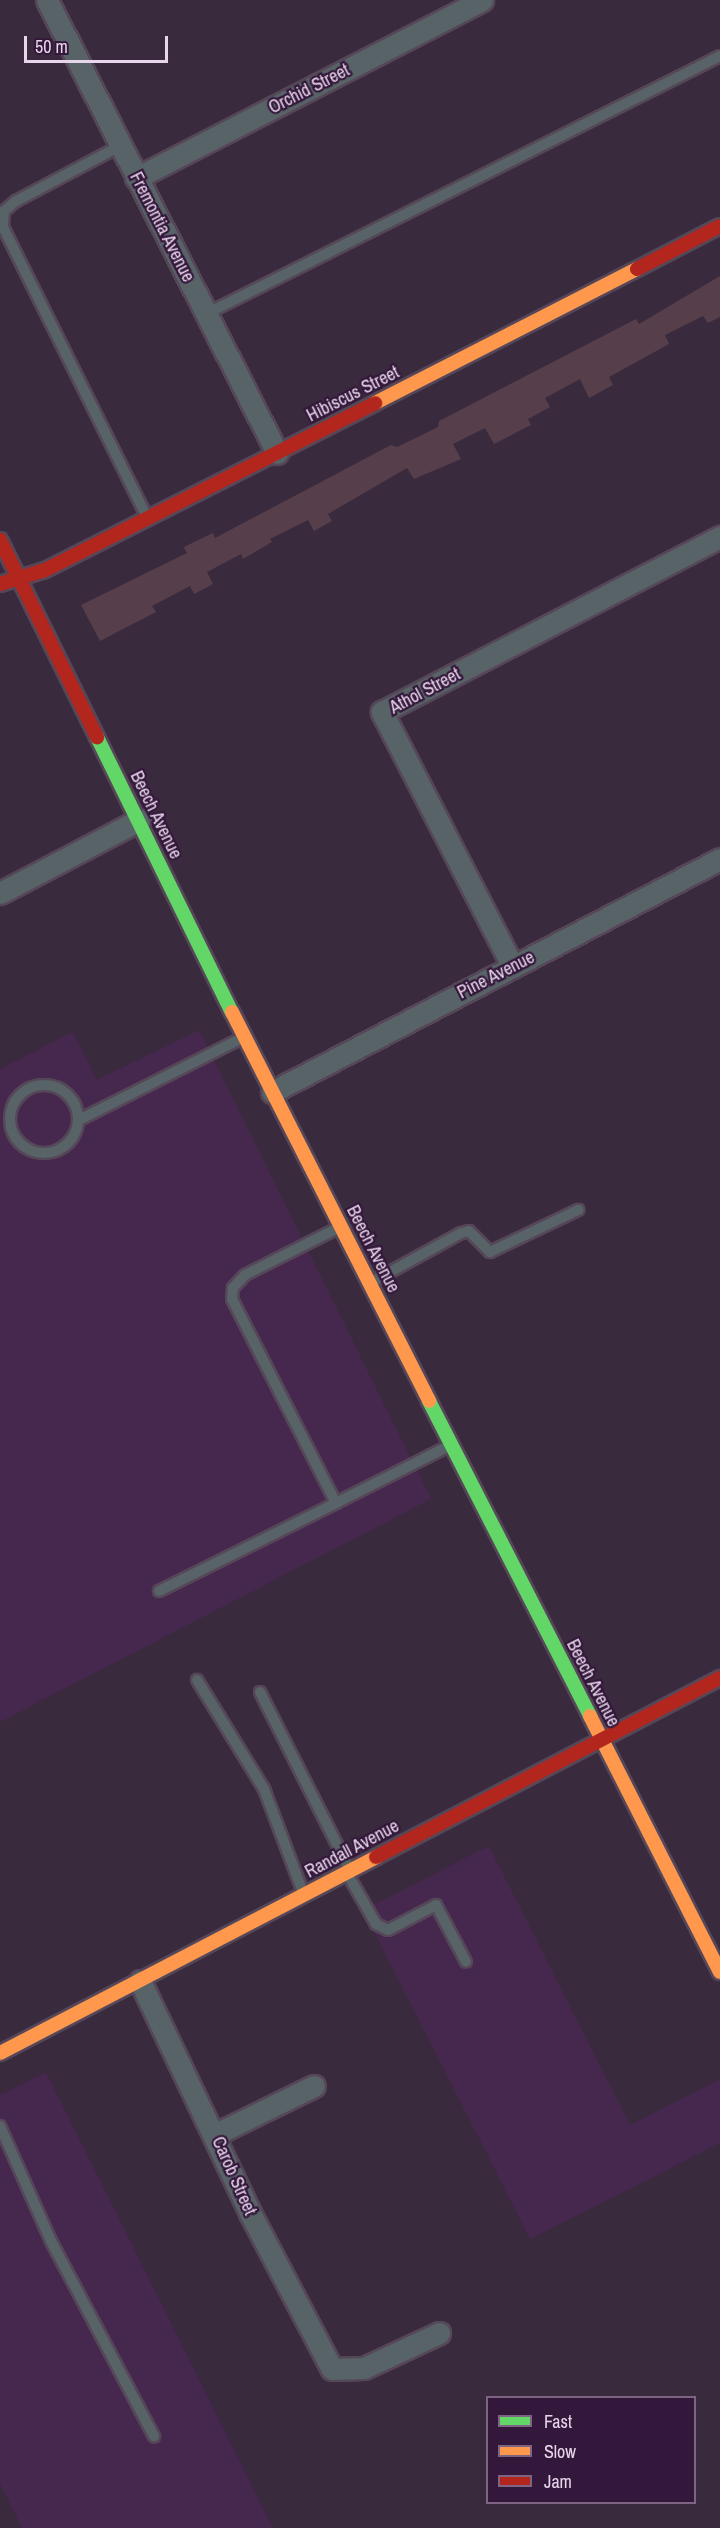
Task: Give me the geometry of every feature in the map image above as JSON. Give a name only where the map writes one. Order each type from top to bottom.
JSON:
[{"type":"street","name":"Fremontia Avenue","points":[[47,0],[277,453]]},
{"type":"street","name":"Orchid Street","points":[[136,178],[482,0]]},
{"type":"street","name":"Hibiscus Street","points":[[0,584],[17,576],[45,570],[148,519],[720,226]]},
{"type":"street","name":"Athol Street","points":[[513,967],[382,712],[720,537]]},
{"type":"street","name":"Beech Avenue","points":[[0,540],[244,1037],[720,1972]]},
{"type":"street","points":[[0,893],[138,820]]},
{"type":"street","name":"Pine Avenue","points":[[272,1092],[720,859]]},
{"type":"street","name":"Randall Avenue","points":[[0,2053],[720,1678]]},
{"type":"street","name":"Carob Street","points":[[140,1981],[216,2134],[250,2213],[332,2369],[364,2368],[439,2333]]},
{"type":"street","points":[[216,2134],[314,2086]]},
{"type":"lane","points":[[206,314],[720,56]]},
{"type":"lane","points":[[120,146],[16,201],[4,211],[3,227],[148,519]]},
{"type":"lane","points":[[79,1120],[71,1098],[52,1085],[29,1088],[10,1114],[21,1144],[40,1153],[61,1149],[70,1141],[79,1120],[244,1037]]},
{"type":"lane","points":[[370,1283],[461,1233],[469,1231],[490,1252],[578,1210]]},
{"type":"lane","points":[[336,1503],[232,1299],[233,1288],[245,1275],[341,1227]]},
{"type":"lane","points":[[159,1592],[453,1444]]},
{"type":"lane","points":[[197,1680],[264,1789],[304,1895]]},
{"type":"lane","points":[[260,1692],[376,1924],[388,1930],[436,1905],[466,1962]]},
{"type":"lane","points":[[0,2126],[51,2241],[154,2436]]},
{"type":"shaded area","points":[[199,1030],[431,1499],[0,1722],[0,1069],[73,1032],[97,1080]]},
{"type":"shaded area","points":[[489,1846],[630,2125],[720,2079],[720,2143],[530,2239],[363,1910]]},
{"type":"shaded area","points":[[46,2072],[273,2528],[22,2528],[0,2484],[0,2095]]},
{"type":"building","points":[[720,276],[720,317],[708,323],[703,316],[665,335],[669,344],[609,377],[613,385],[589,398],[580,379],[545,398],[550,407],[528,419],[531,425],[494,444],[485,428],[453,444],[461,459],[414,479],[407,468],[328,514],[332,521],[314,531],[308,520],[270,539],[272,542],[243,559],[241,554],[207,572],[213,584],[194,594],[190,586],[152,606],[156,612],[100,641],[81,605],[187,553],[184,547],[213,533],[215,538],[391,445],[397,447],[438,427],[439,421],[636,319],[639,324]]},
{"type":"traffic: fast","points":[[97,737],[232,1012]]},
{"type":"traffic: fast","points":[[429,1401],[590,1716]]},
{"type":"traffic: slow","points":[[375,403],[637,269]]},
{"type":"traffic: slow","points":[[232,1012],[429,1401]]},
{"type":"traffic: slow","points":[[590,1716],[720,1972]]},
{"type":"traffic: slow","points":[[0,2053],[376,1857]]},
{"type":"traffic: jam","points":[[637,269],[720,226]]},
{"type":"traffic: jam","points":[[0,584],[45,570],[375,403]]},
{"type":"traffic: jam","points":[[0,540],[97,737]]},
{"type":"traffic: jam","points":[[376,1857],[720,1678]]}]
